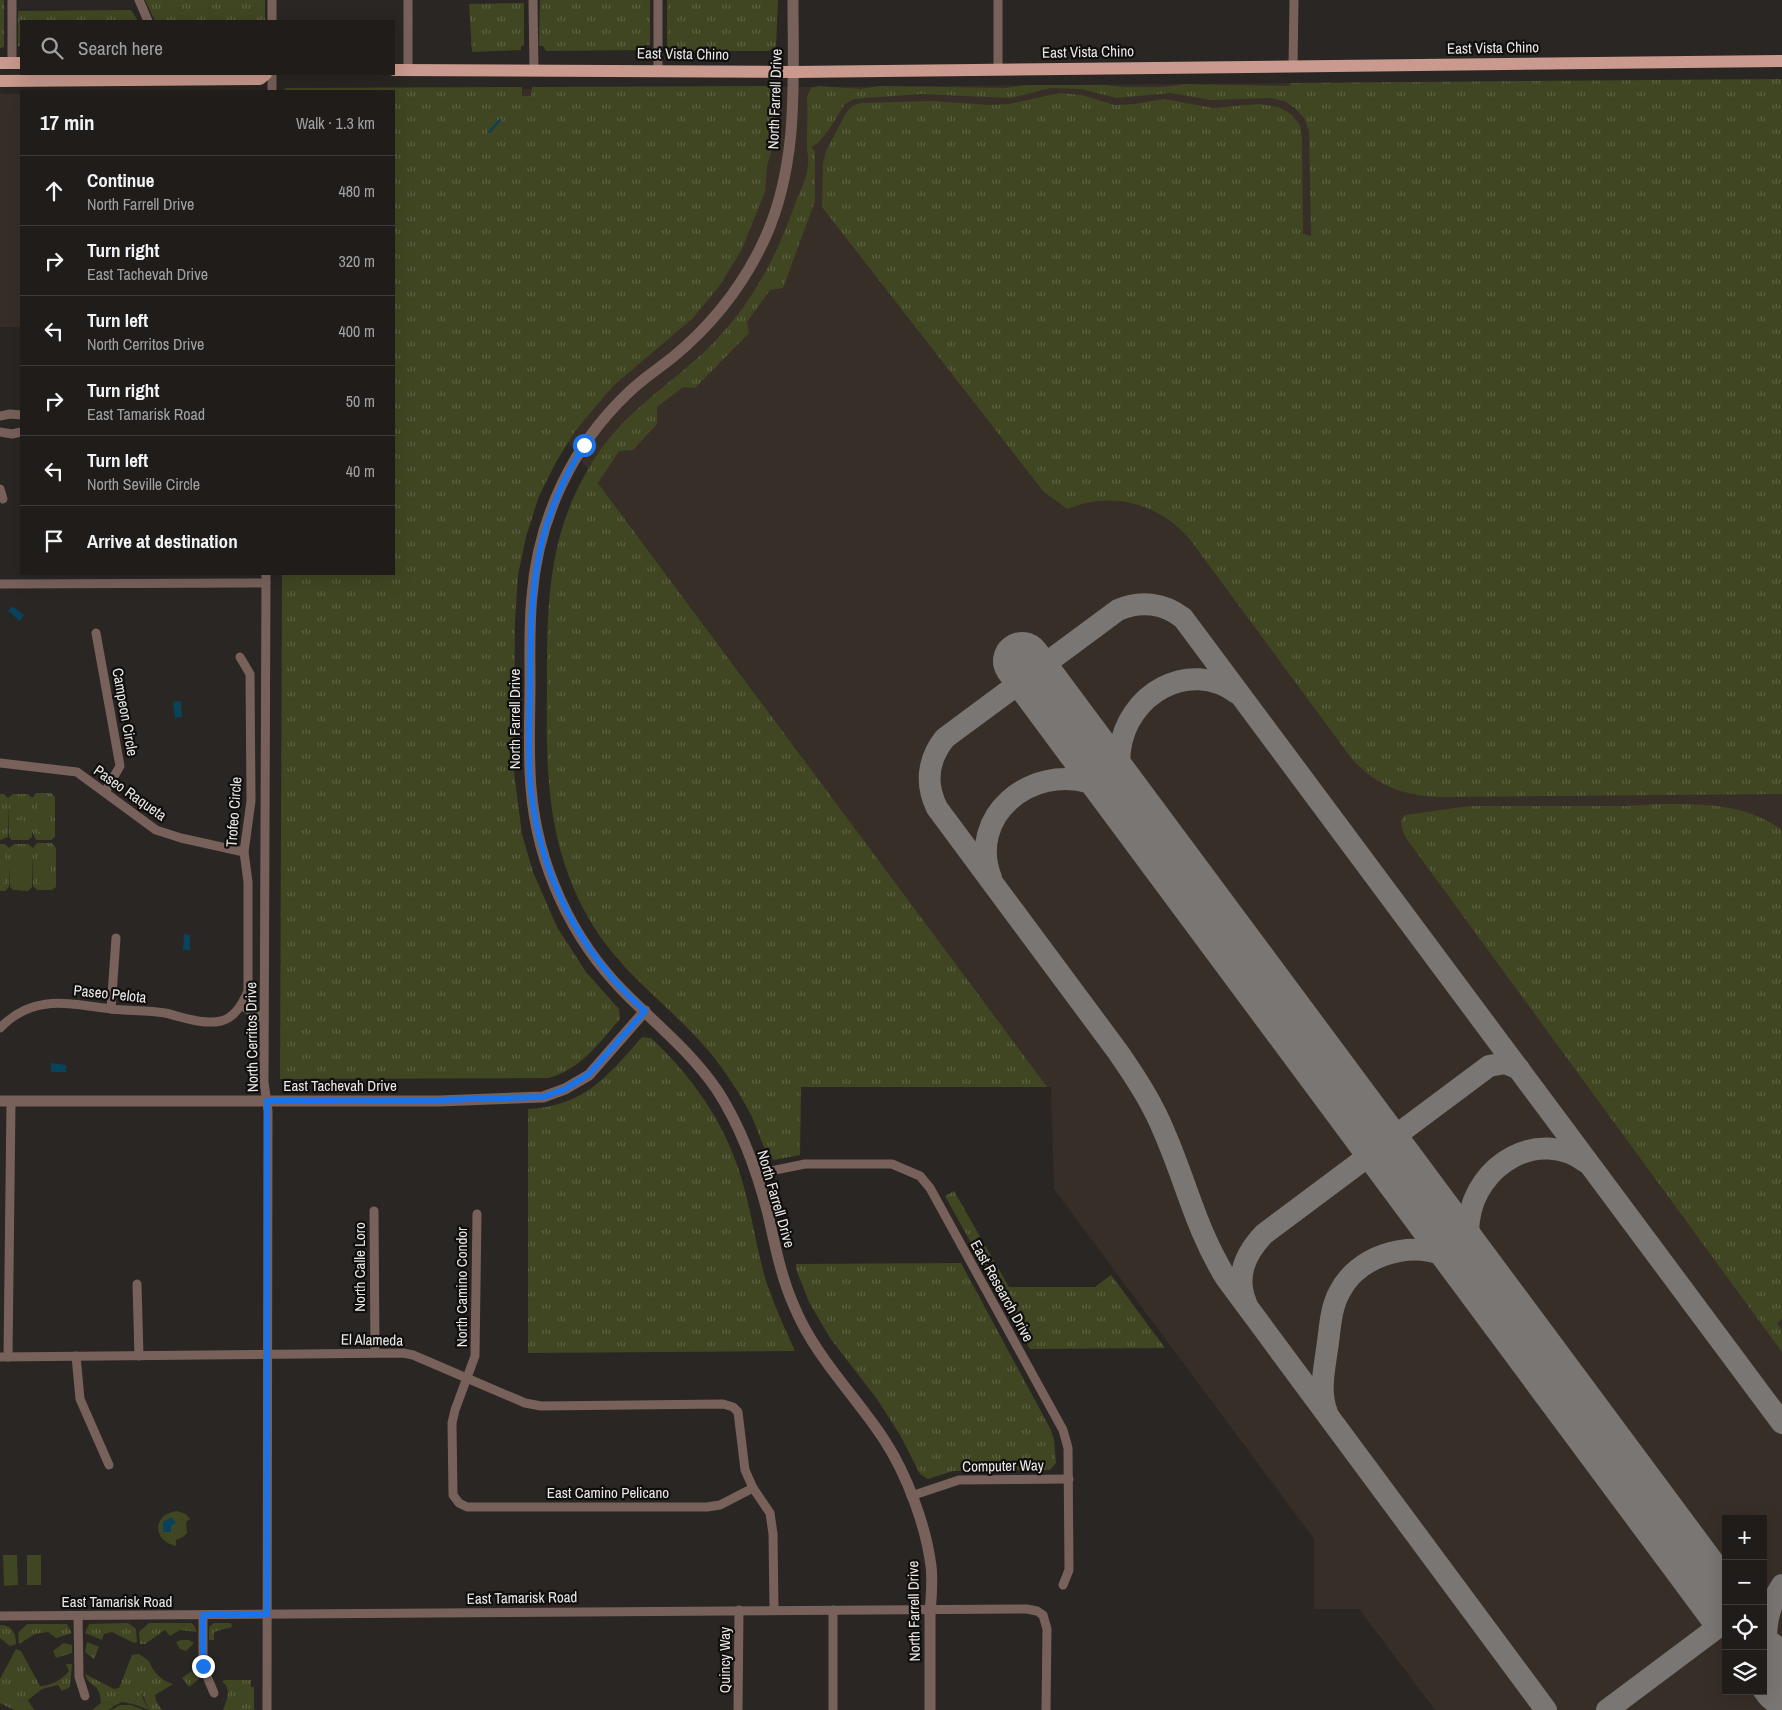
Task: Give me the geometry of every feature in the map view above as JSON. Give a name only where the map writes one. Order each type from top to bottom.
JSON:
[{"type":"main road","name":"East Vista Chino","points":[[395,70],[792,72],[1782,61]]},
{"type":"main road","points":[[0,81],[260,79],[265,75]]},
{"type":"street","points":[[11,63],[12,0]]},
{"type":"street","points":[[139,0],[148,20]]},
{"type":"street","points":[[272,0],[272,20]]},
{"type":"street","points":[[408,0],[408,70]]},
{"type":"street","points":[[533,0],[534,70]]},
{"type":"street","points":[[658,0],[658,70]]},
{"type":"street","name":"North Farrell Drive","points":[[793,0],[791,139],[784,185],[771,225],[756,258],[730,299],[714,318],[672,358],[628,394],[591,435],[574,461],[556,496],[543,532],[534,571],[530,611],[531,789],[540,844],[555,886],[584,941],[607,973],[682,1046],[715,1087],[733,1118],[756,1174],[777,1257],[792,1303],[805,1330],[826,1363],[882,1437],[898,1462],[924,1535],[931,1564],[930,1710]]},
{"type":"street","points":[[998,0],[998,69]]},
{"type":"street","points":[[1293,66],[1294,0]]},
{"type":"street","points":[[272,75],[272,90]]},
{"type":"street","points":[[0,416],[20,415]]},
{"type":"street","points":[[0,432],[12,434],[20,432]]},
{"type":"street","points":[[0,489],[3,499]]},
{"type":"street","points":[[0,584],[266,578]]},
{"type":"street","name":"North Cerritos Drive","points":[[266,578],[264,1082],[267,1101],[267,1710]]},
{"type":"street","name":"Campeon Circle","points":[[96,633],[120,766],[105,792]]},
{"type":"street","name":"Trofeo Circle","points":[[240,657],[250,674],[251,801],[244,852],[248,882],[248,991],[242,1006]]},
{"type":"street","name":"Paseo Raqueta","points":[[0,764],[77,772],[156,830],[181,838],[244,852]]},
{"type":"street","points":[[111,1009],[116,938]]},
{"type":"street","name":"Paseo Pelota","points":[[2,1022],[40,1004],[76,1003],[111,1009],[159,1012],[201,1022],[223,1021],[242,1006]]},
{"type":"street","points":[[242,1006],[264,1019]]},
{"type":"street","name":"East Tachevah Drive","points":[[6,1101],[439,1100],[543,1097],[565,1089],[589,1074],[645,1011]]},
{"type":"street","points":[[4,1357],[6,1101]]},
{"type":"street","name":"East Research Drive","points":[[756,1174],[806,1164],[892,1164],[920,1176],[930,1188],[1063,1430],[1068,1448],[1069,1479],[1069,1570],[1063,1585]]},
{"type":"street","name":"North Calle Loro","points":[[374,1211],[375,1353]]},
{"type":"street","name":"North Camino Condor","points":[[459,1503],[453,1495],[452,1423],[454,1410],[475,1356],[477,1214]]},
{"type":"street","points":[[138,1284],[138,1356]]},
{"type":"street","name":"El Alameda","points":[[4,1357],[375,1353],[413,1355],[525,1403],[540,1406],[723,1404],[733,1407],[738,1412],[741,1422],[745,1470],[753,1488]]},
{"type":"street","points":[[76,1356],[80,1399],[109,1465]]},
{"type":"street","name":"Computer Way","points":[[911,1496],[959,1480],[1069,1479]]},
{"type":"street","points":[[753,1488],[770,1513],[773,1534],[774,1610]]},
{"type":"street","name":"East Camino Pelicano","points":[[459,1503],[467,1507],[707,1508],[720,1505],[753,1488]]},
{"type":"street","name":"East Tamarisk Road","points":[[0,1616],[1027,1609],[1043,1615],[1047,1629],[1046,1710]]},
{"type":"street","name":"Quincy Way","points":[[738,1710],[739,1610]]},
{"type":"street","points":[[833,1610],[833,1710]]},
{"type":"street","points":[[203,1615],[203,1667],[214,1693]]},
{"type":"street","points":[[78,1616],[79,1678],[85,1696]]},
{"type":"shaded area","points":[[1312,83],[1782,576],[1782,1710],[1435,1710],[1359,1609],[1314,1609],[1314,1539],[1054,1189],[1051,1087],[801,1087],[802,757],[527,387],[395,90]]},
{"type":"shaded area","points":[[0,94],[20,94],[20,327],[0,327]]},
{"type":"green space","points":[[0,0],[4,0],[4,47],[0,48]]},
{"type":"green space","points":[[145,0],[265,0],[265,20],[155,20]]},
{"type":"green space","points":[[540,0],[650,0],[650,45],[645,45],[644,50],[546,51],[543,46],[539,46]]},
{"type":"green space","points":[[667,0],[778,0],[776,47],[768,51],[672,51],[667,46]]},
{"type":"green space","points":[[524,3],[524,46],[521,46],[521,50],[472,52],[469,4]]},
{"type":"green space","points":[[131,10],[137,20],[20,20],[20,46],[18,46],[18,11]]},
{"type":"green space","points":[[1782,79],[1782,794],[1437,797],[1411,794],[1377,781],[1367,774],[1349,755],[1189,538],[1176,526],[1148,508],[1132,503],[1100,501],[1067,509],[1043,491],[822,207],[823,163],[826,151],[846,113],[852,106],[861,103],[931,101],[989,105],[1009,104],[1060,93],[1081,95],[1115,105],[1164,99],[1213,108],[1259,104],[1278,107],[1291,114],[1300,125],[1302,139],[1303,234],[1311,236],[1309,131],[1304,118],[1295,108],[1284,101],[1270,98],[1211,100],[1171,93],[1116,98],[1082,89],[1050,88],[1011,98],[920,94],[854,99],[845,104],[828,131],[818,143],[811,147],[815,151],[815,201],[783,288],[770,290],[747,322],[749,333],[695,388],[683,387],[657,407],[657,424],[633,450],[619,451],[598,483],[1047,1087],[801,1087],[800,1155],[774,1160],[764,1146],[752,1117],[734,1085],[718,1062],[697,1037],[631,974],[616,957],[589,919],[575,891],[557,836],[549,780],[547,722],[549,602],[552,573],[566,516],[593,461],[617,429],[630,416],[718,338],[746,303],[769,266],[806,175],[808,160],[807,97],[811,88],[819,86],[860,89],[880,86],[1005,88],[1027,85],[1164,87],[1185,84],[1289,86],[1290,83]]},
{"type":"green space","points":[[765,86],[773,89],[776,93],[775,138],[767,166],[765,192],[741,251],[720,285],[693,318],[613,386],[575,431],[555,464],[539,496],[526,537],[518,575],[515,622],[514,772],[522,834],[533,872],[557,927],[586,972],[619,1009],[620,1019],[597,1046],[580,1062],[549,1078],[280,1079],[282,575],[395,575],[395,90],[283,90],[286,88],[522,87],[522,96],[531,96],[532,87]]},
{"type":"green space","points":[[36,793],[51,793],[55,797],[55,837],[51,840],[36,840],[32,831],[32,837],[28,840],[12,840],[9,837],[8,800],[8,837],[0,840],[0,794],[4,794],[8,798],[13,794],[28,794],[32,798]]},
{"type":"green space","points":[[16,797],[24,797],[24,814],[17,814]]},
{"type":"green space","points":[[37,802],[51,802],[51,832],[37,832]]},
{"type":"green space","points":[[1658,804],[1707,805],[1738,810],[1768,821],[1782,830],[1782,1319],[1777,1323],[1782,1330],[1782,1352],[1406,838],[1401,826],[1405,815],[1470,806],[1626,806]]},
{"type":"green space","points":[[17,820],[24,820],[24,837],[17,837]]},
{"type":"green space","points":[[37,843],[52,843],[56,848],[56,887],[52,890],[37,890],[33,886],[33,850],[32,887],[28,891],[13,890],[10,887],[9,866],[9,887],[5,891],[0,891],[0,844],[5,844],[9,848],[14,844],[28,844],[33,848]]},
{"type":"green space","points":[[37,852],[51,852],[51,883],[37,883]]},
{"type":"green space","points":[[0,853],[4,853],[5,883],[0,883]]},
{"type":"green space","points":[[14,853],[28,853],[28,883],[14,883]]},
{"type":"green space","points":[[642,1037],[651,1038],[680,1068],[705,1102],[726,1138],[745,1190],[767,1284],[795,1351],[528,1353],[528,1109],[548,1107],[565,1102],[593,1087],[617,1065]]},
{"type":"green space","points":[[954,1191],[1009,1287],[1095,1287],[1111,1275],[1165,1348],[1030,1349],[945,1196]]},
{"type":"green space","points":[[961,1263],[1051,1430],[1056,1463],[1050,1470],[953,1471],[928,1479],[920,1474],[900,1435],[877,1399],[830,1338],[809,1302],[796,1269],[796,1264]]},
{"type":"green space","points":[[177,1511],[186,1514],[190,1519],[186,1522],[187,1533],[176,1540],[176,1546],[163,1539],[159,1534],[158,1528],[159,1522],[163,1517]]},
{"type":"green space","points":[[3,1555],[17,1555],[18,1585],[4,1586]]},
{"type":"green space","points":[[27,1555],[41,1555],[41,1585],[27,1585]]},
{"type":"green space","points":[[128,1623],[136,1629],[137,1642],[134,1643],[112,1632],[104,1634],[102,1640],[85,1633],[89,1624]]},
{"type":"green space","points":[[149,1623],[191,1623],[197,1632],[180,1630],[170,1636],[165,1630],[145,1644],[140,1644],[139,1632]]},
{"type":"green space","points":[[214,1623],[231,1623],[232,1627],[214,1632],[214,1640],[209,1640],[209,1627]]},
{"type":"green space","points":[[27,1624],[67,1624],[72,1633],[56,1638],[48,1632],[35,1634],[19,1644],[18,1633]]},
{"type":"green space","points":[[0,1625],[8,1626],[12,1630],[16,1644],[10,1646],[0,1638]]},
{"type":"green space","points":[[189,1640],[194,1643],[186,1651],[180,1649],[176,1642]]},
{"type":"green space","points":[[87,1642],[99,1647],[94,1659],[85,1652]]},
{"type":"green space","points":[[64,1643],[72,1645],[72,1653],[56,1658],[53,1651]]},
{"type":"green space","points":[[16,1649],[21,1651],[40,1686],[48,1685],[60,1679],[69,1671],[66,1664],[72,1664],[70,1687],[62,1691],[58,1685],[42,1689],[28,1700],[34,1710],[14,1710],[0,1703],[0,1679]]},
{"type":"green space","points":[[139,1654],[149,1661],[158,1676],[173,1684],[155,1695],[156,1701],[162,1710],[149,1710],[142,1693],[133,1704],[122,1702],[114,1706],[110,1702],[101,1703],[99,1691],[85,1674],[114,1689],[119,1688],[132,1655]]},
{"type":"green space","points":[[196,1662],[199,1679],[189,1687],[182,1678],[193,1670]]},
{"type":"green space","points":[[251,1680],[251,1687],[254,1687],[254,1710],[223,1710],[228,1691],[222,1681]]},
{"type":"green space","points":[[142,1692],[143,1699],[149,1710],[133,1704]]},
{"type":"green space","points":[[110,1702],[114,1706],[109,1710],[92,1710],[101,1703]]},
{"type":"green space","points":[[120,1705],[131,1705],[144,1710],[111,1710]]},
{"type":"water","points":[[12,606],[24,615],[20,621],[8,611]]},
{"type":"water","points":[[181,701],[182,717],[175,718],[173,702]]},
{"type":"water","points":[[184,934],[190,935],[190,950],[183,950]]},
{"type":"water","points":[[51,1063],[66,1065],[66,1072],[51,1072]]},
{"type":"water","points":[[171,1517],[176,1523],[171,1526],[171,1532],[163,1532],[163,1522]]},
{"type":"waterway","points":[[489,132],[500,120]]},
{"type":"taxiway","points":[[1546,1710],[1226,1278],[1199,1224],[1160,1123],[1138,1081],[937,808],[931,790],[930,772],[935,754],[945,738],[1118,610],[1135,605],[1152,605],[1168,609],[1183,618],[1782,1423]]},
{"type":"taxiway","points":[[1134,809],[1122,781],[1119,758],[1125,730],[1134,713],[1147,698],[1163,687],[1181,681],[1199,679],[1218,683],[1237,693]]},
{"type":"taxiway","points":[[991,878],[986,855],[988,834],[996,816],[1010,800],[1027,788],[1047,781],[1068,779],[1091,783],[1110,793],[1137,816]]},
{"type":"taxiway","points":[[1246,1303],[1242,1284],[1244,1266],[1252,1249],[1264,1234],[1489,1066],[1505,1063],[1519,1069]]},
{"type":"taxiway","points":[[1483,1280],[1472,1251],[1468,1228],[1474,1200],[1483,1183],[1496,1168],[1512,1157],[1530,1150],[1548,1149],[1567,1152],[1586,1162]]},
{"type":"taxiway","points":[[1327,1413],[1323,1397],[1323,1381],[1332,1313],[1339,1293],[1347,1280],[1358,1269],[1370,1261],[1399,1251],[1430,1251],[1455,1261],[1484,1284]]},
{"type":"taxiway","points":[[1773,1672],[1767,1650],[1767,1627],[1772,1605],[1782,1585]]},
{"type":"taxiway","points":[[1607,1710],[1722,1624]]},
{"type":"runway","points":[[1022,661],[1723,1605]]},
{"type":"runway","points":[[1767,1664],[1782,1685]]},
{"type":"route","points":[[203,1666],[203,1615],[267,1614],[267,1101],[543,1097],[578,1083],[589,1074],[645,1011],[607,973],[574,926],[555,886],[540,844],[531,789],[530,611],[534,571],[543,532],[556,496],[584,445]]}]
